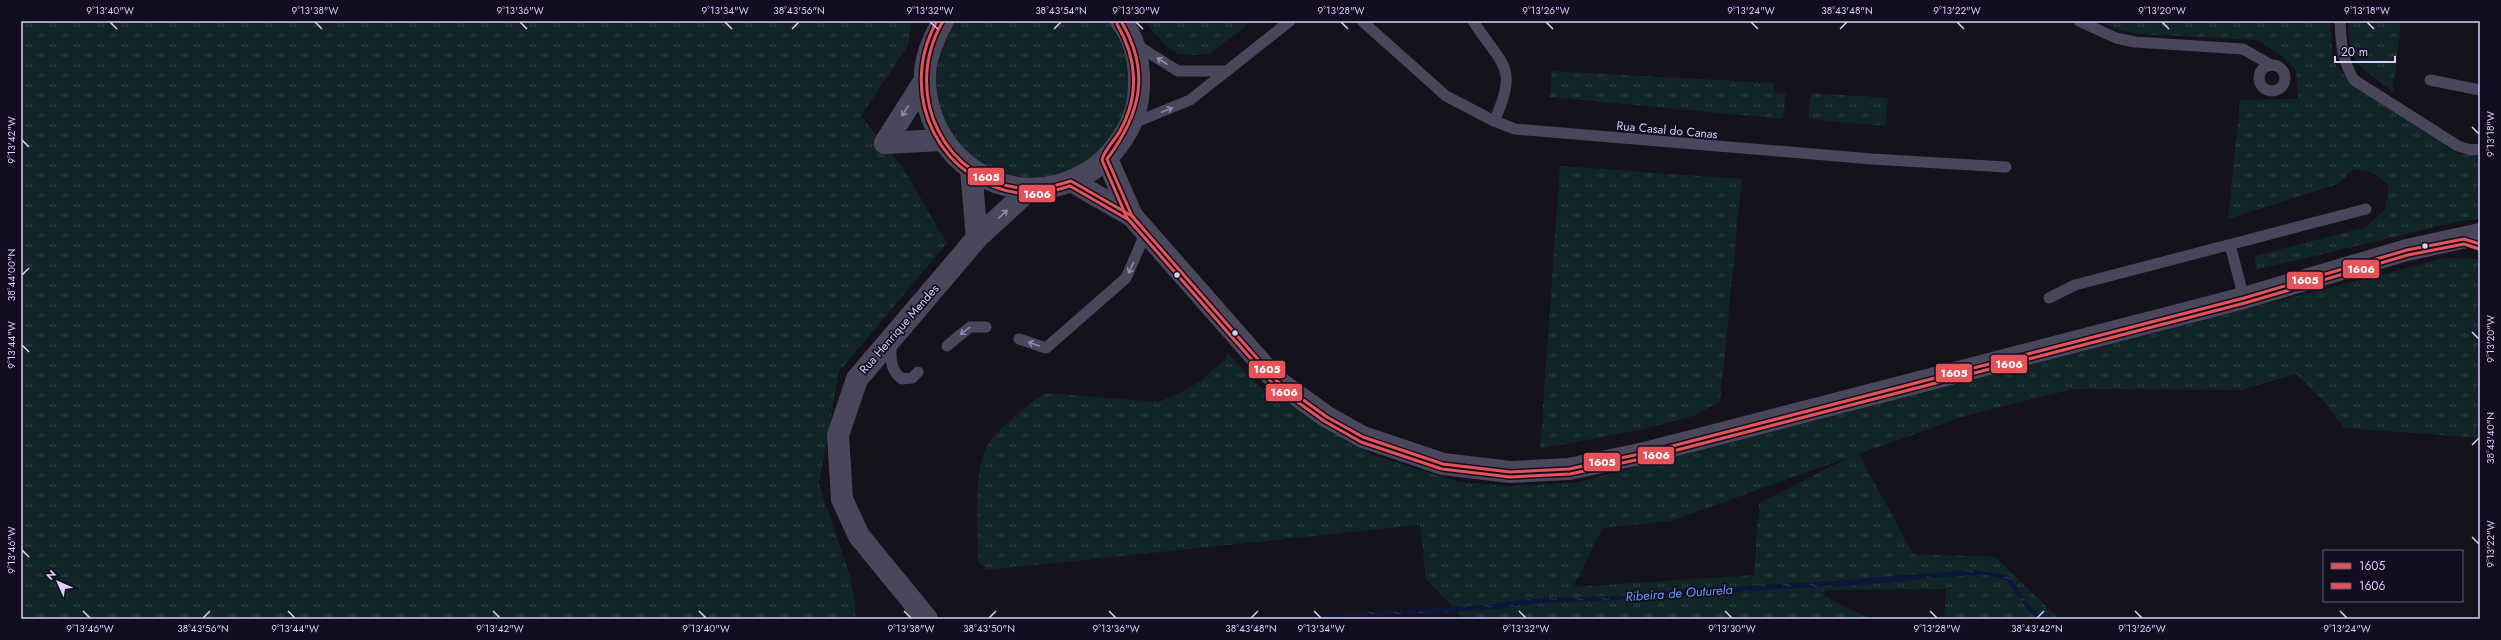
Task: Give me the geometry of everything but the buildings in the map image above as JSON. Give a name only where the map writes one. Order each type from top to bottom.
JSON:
[{"type":"street","points":[[944,21],[931,45],[925,80],[926,100],[932,121],[942,140],[955,156],[971,170],[996,182],[1030,189],[1051,187],[1071,181],[1090,172],[1107,159],[1120,143],[1131,124],[1137,104],[1140,83],[1138,62],[1132,42],[1121,21]]},
{"type":"street","points":[[925,80],[884,143],[942,140]]},
{"type":"street","points":[[1107,159],[1132,216],[1277,382],[1327,417],[1363,438],[1444,464],[1510,472],[1569,469],[1649,452],[2244,298],[2407,250],[2475,239]]},
{"type":"street","points":[[971,170],[977,238]]},
{"type":"street","points":[[1071,181],[1132,216]]},
{"type":"street","name":"Rua Henrique Mendes","points":[[927,619],[859,536],[842,499],[838,435],[857,379],[977,238],[1030,189]]},
{"type":"lane","points":[[1131,124],[1190,100],[1290,21]]},
{"type":"lane","name":"Rua Casal do Canas","points":[[1362,21],[1446,96],[1494,121],[1516,129],[1544,133],[1872,159],[2006,167]]},
{"type":"lane","points":[[1473,21],[1503,61],[1507,72],[1507,85],[1503,102],[1494,121]]},
{"type":"lane","points":[[2079,21],[2116,38],[2134,42],[2243,49],[2271,65]]},
{"type":"lane","points":[[2340,21],[2341,45],[2345,65],[2354,80],[2370,92],[2458,146],[2472,150],[2480,149]]},
{"type":"lane","points":[[1132,42],[1178,71],[1226,71]]},
{"type":"lane","points":[[2430,80],[2480,90]]},
{"type":"lane","points":[[2049,298],[2075,285],[2366,209]]},
{"type":"lane","points":[[1019,338],[1046,348],[1126,278],[1146,232]]},
{"type":"lane","points":[[2230,245],[2244,298]]},
{"type":"lane","points":[[947,346],[970,327],[986,327]]},
{"type":"lane","points":[[890,339],[891,364],[894,373],[902,379],[912,378],[918,372]]},
{"type":"green space","points":[[21,21],[912,21],[908,46],[861,116],[903,168],[947,243],[839,372],[819,484],[851,579],[856,615],[851,619],[21,619]]},
{"type":"green space","points":[[956,21],[1108,21],[1115,31],[1125,54],[1128,65],[1129,89],[1123,113],[1097,153],[1063,174],[1025,177],[988,166],[958,143],[939,109],[937,68]]},
{"type":"green space","points":[[1144,21],[1252,21],[1210,54],[1198,55],[1178,54],[1165,45]]},
{"type":"green space","points":[[2098,21],[2330,21],[2333,61],[2349,81],[2458,154],[2480,156],[2480,219],[2460,221],[2256,270],[2254,256],[2366,227],[2385,209],[2389,187],[2373,173],[2364,170],[2352,170],[2338,184],[2228,219],[2240,100],[2298,99],[2296,70],[2281,55],[2257,40],[2139,34],[2119,30]]},
{"type":"green space","points":[[2348,21],[2401,21],[2393,92],[2358,64],[2351,47]]},
{"type":"green space","points":[[1551,71],[1774,83],[1774,92],[1786,94],[1783,119],[1550,97]]},
{"type":"green space","points":[[1811,93],[1888,98],[1885,126],[1808,119]]},
{"type":"green space","points":[[1560,166],[1742,179],[1720,402],[1690,417],[1643,429],[1540,449]]},
{"type":"green space","points":[[2445,258],[2480,259],[2480,438],[2344,428],[2324,402],[2296,374],[2241,390],[2073,389],[1965,416],[1859,454],[1913,554],[1996,557],[2059,619],[1944,619],[1946,589],[1826,590],[1824,596],[1870,619],[1464,619],[1426,579],[1420,525],[987,570],[978,562],[977,499],[978,482],[984,452],[990,441],[1016,415],[1046,393],[1158,402],[1176,395],[1199,382],[1225,360],[1228,353],[1260,387],[1373,455],[1460,482],[1510,486],[1574,483]],"holes":[[[1852,456],[1759,503],[1754,575],[1574,587],[1602,528],[1671,521]]]},
{"type":"water","points":[[1971,570],[2009,575],[2027,603],[2043,619],[2036,619],[2006,580],[1988,575],[1971,575],[1899,581],[1898,576]]},
{"type":"water","points":[[1827,581],[1841,582],[1841,585],[1600,601],[1534,603],[1499,609],[1453,612],[1295,619],[1356,613],[1486,605],[1527,599],[1646,595],[1680,590]]},
{"type":"waterway","name":"Ribeira de Outurela","points":[[1835,584],[1905,578]]},
{"type":"transit line","name":"1606","points":[[937,21],[925,50],[921,79],[924,107],[934,133],[950,156],[971,175],[997,188],[1028,194],[1039,194],[1070,186],[1129,220],[1274,385],[1324,421],[1361,442],[1442,469],[1510,477],[1570,474],[1650,457],[2245,303],[2408,255],[2464,244],[2479,249]]},
{"type":"transit line","name":"1605","points":[[943,21],[931,49],[927,77],[929,104],[938,130],[953,153],[973,171],[999,183],[1029,189],[1056,186],[1071,181],[1132,216],[1277,381],[1327,417],[1363,437],[1443,464],[1510,472],[1569,469],[1649,452],[2244,298],[2407,250],[2464,239],[2480,244]]},
{"type":"transit line","name":"1605","points":[[1121,21],[1130,39],[1136,57],[1139,75],[1138,92],[1128,125],[1119,142],[1107,159],[1132,216],[1139,224]]},
{"type":"transit line","name":"1606","points":[[1117,24],[1129,50],[1134,77],[1133,90],[1131,104],[1120,131],[1103,156],[1102,160],[1127,218],[1135,227]]}]
